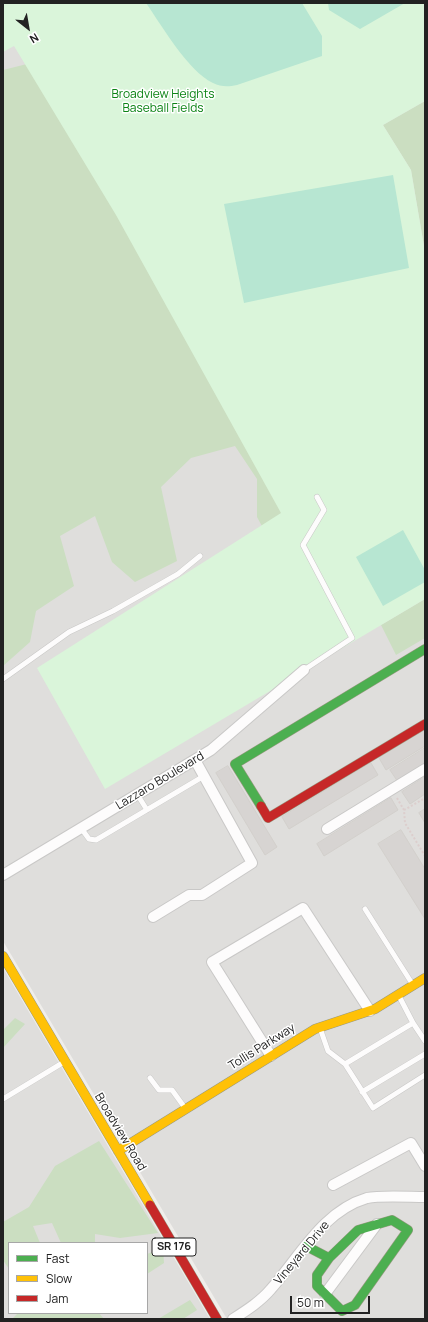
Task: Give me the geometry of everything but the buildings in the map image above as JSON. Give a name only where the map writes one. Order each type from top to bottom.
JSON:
[{"type":"street","points":[[425,649],[235,764],[268,818],[425,724]]},
{"type":"street","name":"Lazzaro Boulevard","points":[[3,875],[211,750],[304,670]]},
{"type":"street","points":[[153,917],[189,895],[202,895],[252,863],[194,760]]},
{"type":"street","points":[[327,829],[425,769]]},
{"type":"street","points":[[271,1056],[212,962],[303,908],[370,1011]]},
{"type":"street","name":"Broadview Road","points":[[3,956],[217,1319]]},
{"type":"street","name":"Tollis Parkway","points":[[118,1151],[320,1027],[370,1011],[414,986],[425,978]]},
{"type":"street","points":[[333,1185],[411,1143],[425,1166]]},
{"type":"street","name":"Vineyard Drive","points":[[233,1319],[256,1303],[271,1289],[316,1233],[336,1214],[351,1204],[369,1198],[425,1197]]},
{"type":"street","points":[[392,1220],[408,1230],[355,1305],[342,1311],[317,1286],[317,1275],[329,1258],[358,1230],[392,1220]]},
{"type":"street","points":[[325,1294],[377,1224]]},
{"type":"street","points":[[306,1246],[329,1258]]},
{"type":"lane","points":[[304,670],[352,638],[303,545],[324,510],[317,497]]},
{"type":"lane","points":[[3,679],[69,632],[113,611],[178,574],[200,556]]},
{"type":"lane","points":[[82,828],[89,839],[96,840],[204,776]]},
{"type":"lane","points":[[137,794],[147,810]]},
{"type":"lane","points":[[365,909],[414,986]]},
{"type":"lane","points":[[398,995],[413,1024],[425,1041]]},
{"type":"lane","points":[[345,1064],[413,1024]]},
{"type":"lane","points":[[320,1027],[328,1051],[345,1064],[372,1108],[425,1075]]},
{"type":"lane","points":[[362,1092],[425,1054]]},
{"type":"lane","points":[[3,1099],[65,1062]]},
{"type":"lane","points":[[150,1078],[159,1090],[170,1090],[174,1092],[186,1109]]},
{"type":"path","points":[[392,789],[404,810],[406,824],[425,856]]},
{"type":"path","points":[[404,810],[425,798]]},
{"type":"shaded area","points":[[3,3],[425,3],[425,1319],[227,1319],[3,941]]},
{"type":"shaded area","points":[[3,968],[210,1319],[3,1319]]},
{"type":"green space","name":"Broadview Heights Baseball Fields","points":[[3,3],[425,3],[425,101],[383,125],[411,170],[425,252],[425,599],[105,789],[37,668],[281,513],[116,215],[14,46],[3,52]]},
{"type":"green space","points":[[146,3],[302,3],[322,36],[322,56],[237,85],[219,85],[213,83],[194,69],[176,47]]},
{"type":"green space","points":[[328,3],[405,3],[360,29],[329,10]]},
{"type":"green space","points":[[39,61],[306,493],[269,539],[257,517],[257,479],[235,446],[191,458],[161,487],[177,561],[135,582],[112,562],[95,516],[60,536],[74,586],[36,611],[30,642],[3,666],[3,70]]},
{"type":"green space","points":[[425,101],[425,252],[411,170],[383,125]]},
{"type":"green space","points":[[393,175],[409,268],[244,303],[224,204]]},
{"type":"green space","points":[[403,530],[425,570],[425,582],[383,606],[356,557]]},
{"type":"green space","points":[[425,599],[425,638],[396,655],[381,625]]},
{"type":"green space","points":[[15,1018],[25,1024],[3,1048],[3,1030]]},
{"type":"green space","points":[[99,1141],[158,1233],[120,1238],[95,1234],[95,1242],[61,1242],[52,1223],[33,1226],[40,1242],[8,1242],[8,1268],[3,1260],[3,1222],[29,1207],[55,1166]]},
{"type":"green space","points":[[163,1248],[164,1263],[148,1273],[148,1254]]},
{"type":"green space","points":[[190,1300],[197,1310],[183,1319],[158,1319]]},
{"type":"green space","points":[[17,1314],[100,1314],[104,1319],[12,1319]]},
{"type":"traffic: fast","points":[[261,806],[235,764],[425,649]]},
{"type":"traffic: fast","points":[[306,1246],[329,1258],[358,1230],[392,1220],[408,1230],[355,1305],[342,1311],[317,1286],[317,1275],[329,1258]]},
{"type":"traffic: slow","points":[[3,956],[150,1205]]},
{"type":"traffic: slow","points":[[118,1151],[315,1029],[375,1009],[425,978]]},
{"type":"traffic: jam","points":[[261,806],[268,818],[425,724]]},
{"type":"traffic: jam","points":[[150,1205],[217,1319]]}]
